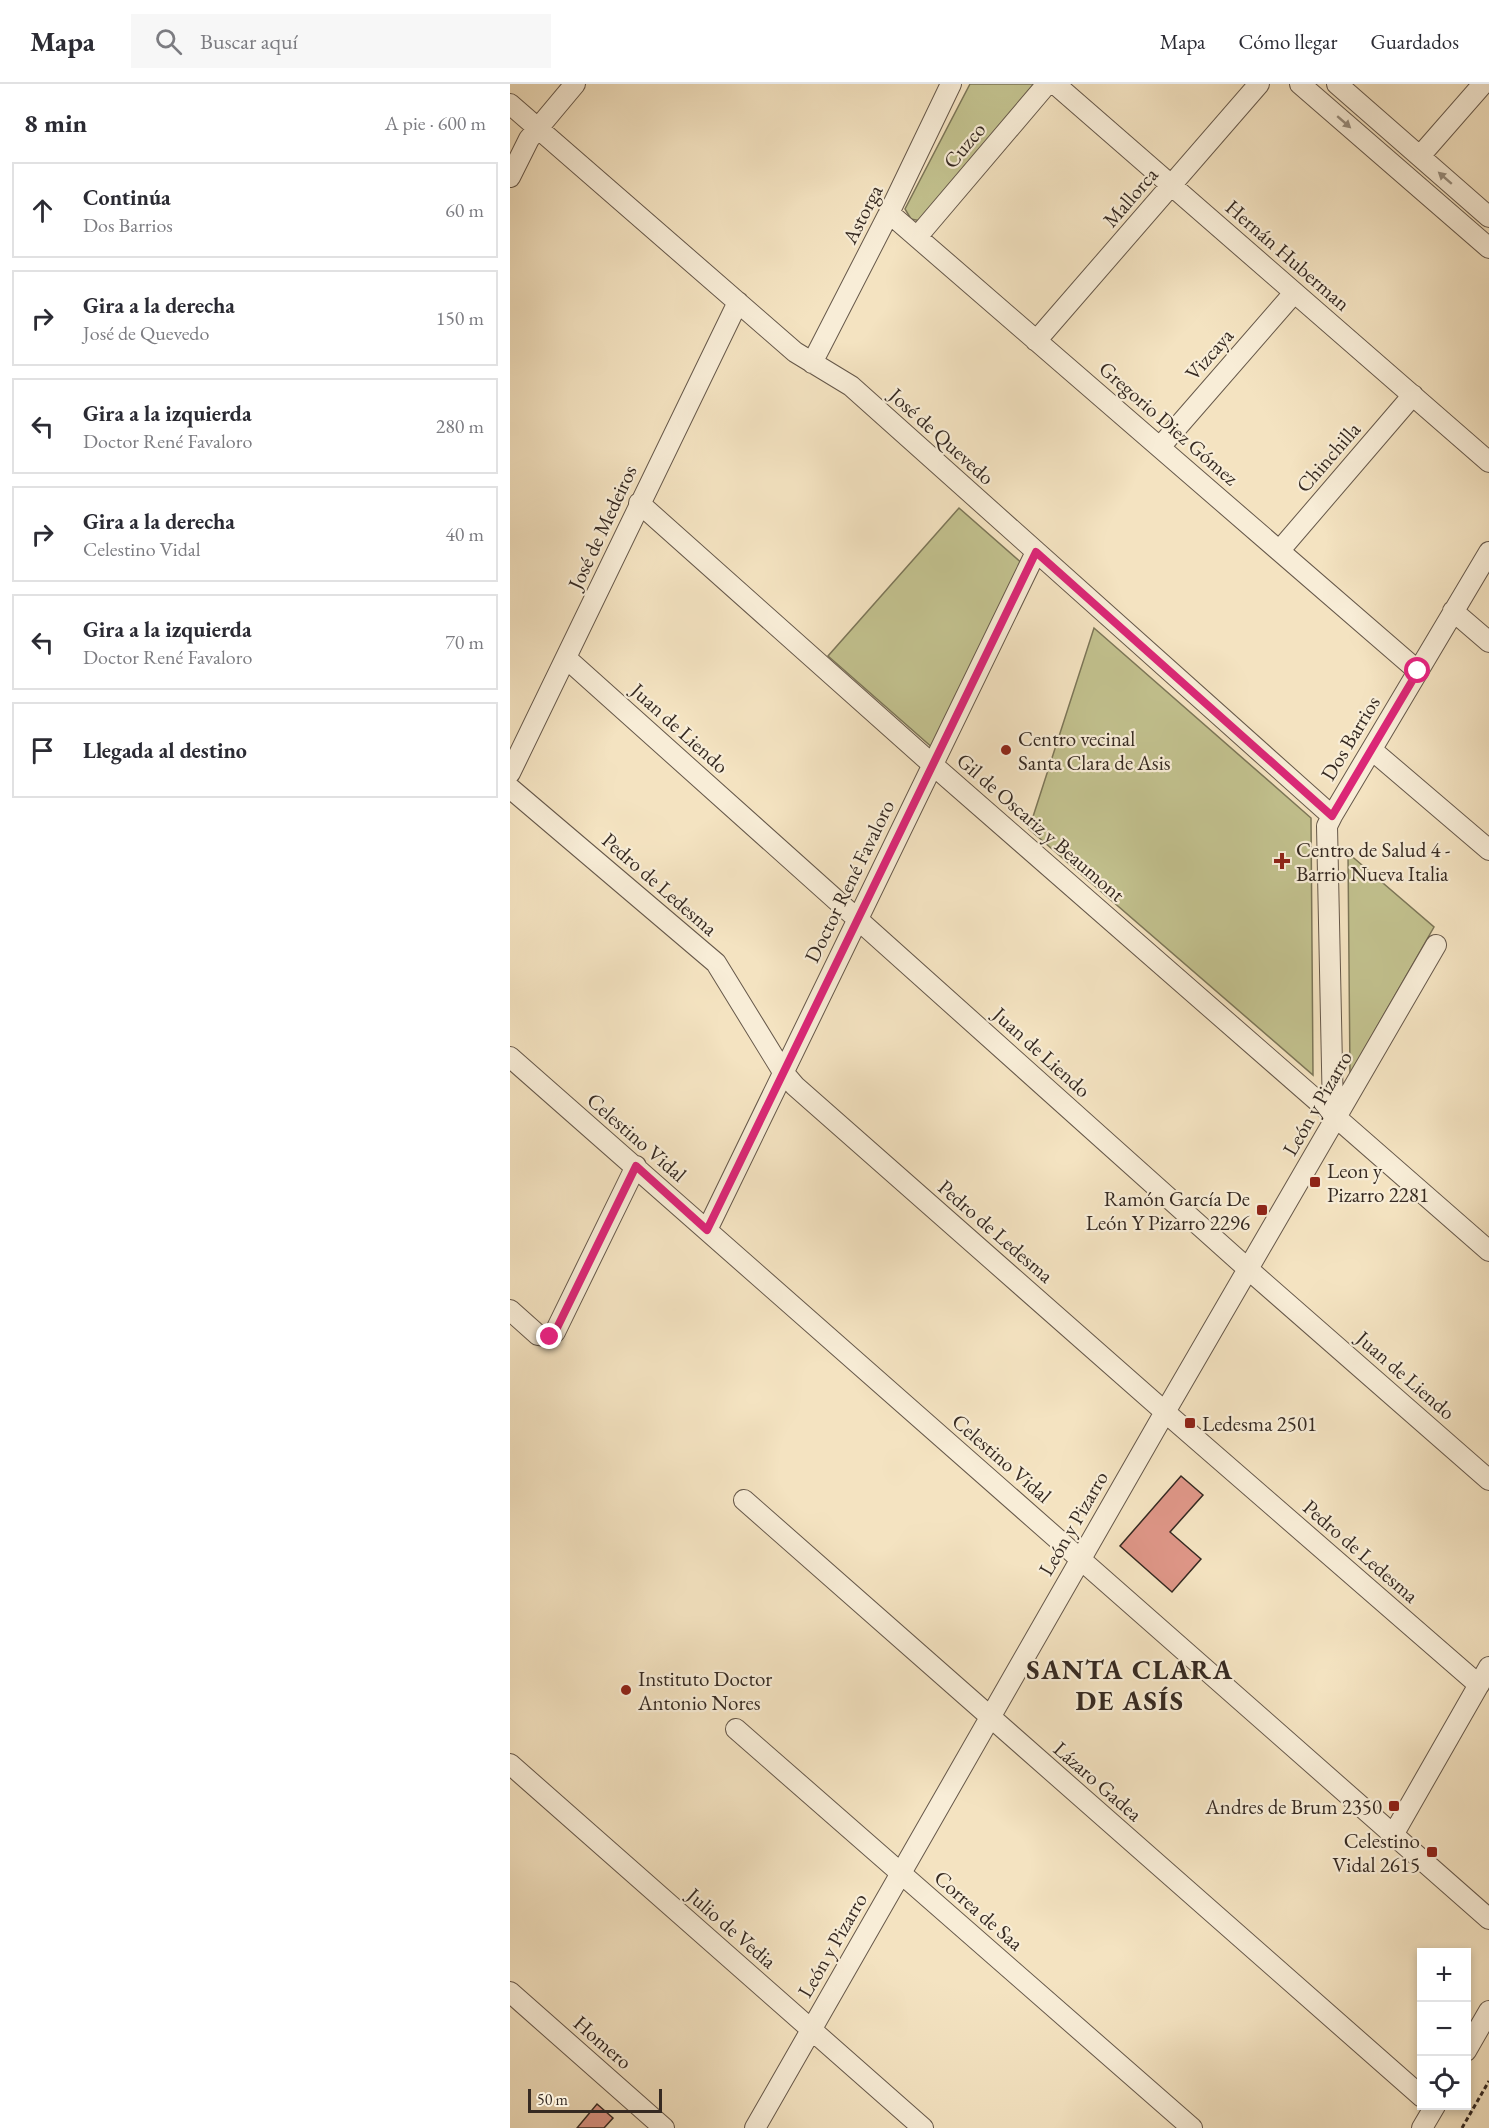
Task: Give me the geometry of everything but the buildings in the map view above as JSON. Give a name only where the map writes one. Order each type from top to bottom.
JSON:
[{"type":"street","points":[[510,177],[529,139],[575,84]]},
{"type":"street","name":"Astorga","points":[[812,363],[890,213],[951,84]]},
{"type":"street","name":"Cuzco","points":[[917,237],[1047,84]]},
{"type":"street","name":"Hernán Huberman","points":[[1055,84],[1489,462]]},
{"type":"street","name":"Mallorca","points":[[1036,340],[1259,84]]},
{"type":"street","points":[[1300,84],[1489,248]]},
{"type":"street","points":[[1337,84],[1489,217]]},
{"type":"street","points":[[1420,156],[1483,84]]},
{"type":"street","name":"José de Quevedo","points":[[510,104],[801,357],[851,386],[1332,816]]},
{"type":"street","name":"Gregorio Diez Gómez","points":[[890,213],[1418,671]]},
{"type":"street","name":"Vizcaya","points":[[1160,447],[1294,292]]},
{"type":"street","name":"José de Medeiros","points":[[510,773],[738,302]]},
{"type":"street","name":"Chinchilla","points":[[1280,550],[1413,395]]},
{"type":"street","name":"Gil de Oscariz y Beaumont","points":[[639,503],[933,765],[1489,1251]]},
{"type":"street","name":"Doctor René Favaloro","points":[[707,1230],[1036,552]]},
{"type":"street","name":"Dos Barrios","points":[[1335,1115],[1326,835],[1332,816],[1489,552]]},
{"type":"street","points":[[1453,611],[1489,642]]},
{"type":"street","name":"Juan de Liendo","points":[[566,658],[1248,1269],[1489,1480]]},
{"type":"street","points":[[1372,750],[1489,850]]},
{"type":"street","name":"Pedro de Ledesma","points":[[510,788],[716,963],[783,1072],[795,1086],[1479,1685]]},
{"type":"street","name":"León y Pizarro","points":[[755,2128],[1335,1115],[1436,945]]},
{"type":"street","name":"Celestino Vidal","points":[[510,1057],[1489,1919]]},
{"type":"street","points":[[510,1310],[538,1335],[550,1337],[555,1332],[636,1166]]},
{"type":"street","name":"Lázaro Gadea","points":[[744,1500],[1417,2092]]},
{"type":"street","points":[[1393,1834],[1489,1667]]},
{"type":"street","name":"Correa de Saa","points":[[735,1729],[1192,2128]]},
{"type":"street","name":"Julio de Vedia","points":[[510,1764],[923,2128]]},
{"type":"street","name":"Homero","points":[[510,1992],[663,2128]]},
{"type":"street","points":[[1471,2043],[1489,2011]]},
{"type":"street","points":[[1422,2128],[1429,2110]]},
{"type":"path","points":[[1462,2128],[1489,2081]]},
{"type":"shaded area","points":[[970,84],[1033,84],[1033,90],[921,221],[911,219],[905,209]]},
{"type":"shaded area","points":[[959,508],[1025,566],[934,749],[828,656]]},
{"type":"shaded area","points":[[1094,628],[1311,818],[1313,1075],[1029,829]]},
{"type":"shaded area","points":[[1348,853],[1434,927],[1350,1074]]},
{"type":"place","name":"Centro vecinal Santa Clara de Asis","points":[[1006,750]]},
{"type":"place","name":"Centro de Salud 4 - Barrio Nueva Italia","points":[[1282,861]]},
{"type":"place","name":"Leon y Pizarro 2281","points":[[1315,1182]]},
{"type":"place","name":"Ramón García De León Y Pizarro 2296","points":[[1262,1210]]},
{"type":"place","name":"Ledesma 2501","points":[[1190,1423]]},
{"type":"place","name":"Instituto Doctor Antonio Nores","points":[[626,1690]]},
{"type":"place","name":"Andres de Brum 2350","points":[[1394,1806]]},
{"type":"place","name":"Celestino Vidal 2615","points":[[1432,1852]]},
{"type":"district","name":"SANTA CLARA DE ASÍS","points":[[1130,1684]]},
{"type":"route","points":[[550,1337],[555,1332],[636,1166],[707,1230],[1036,552],[1332,816],[1418,671]]}]
